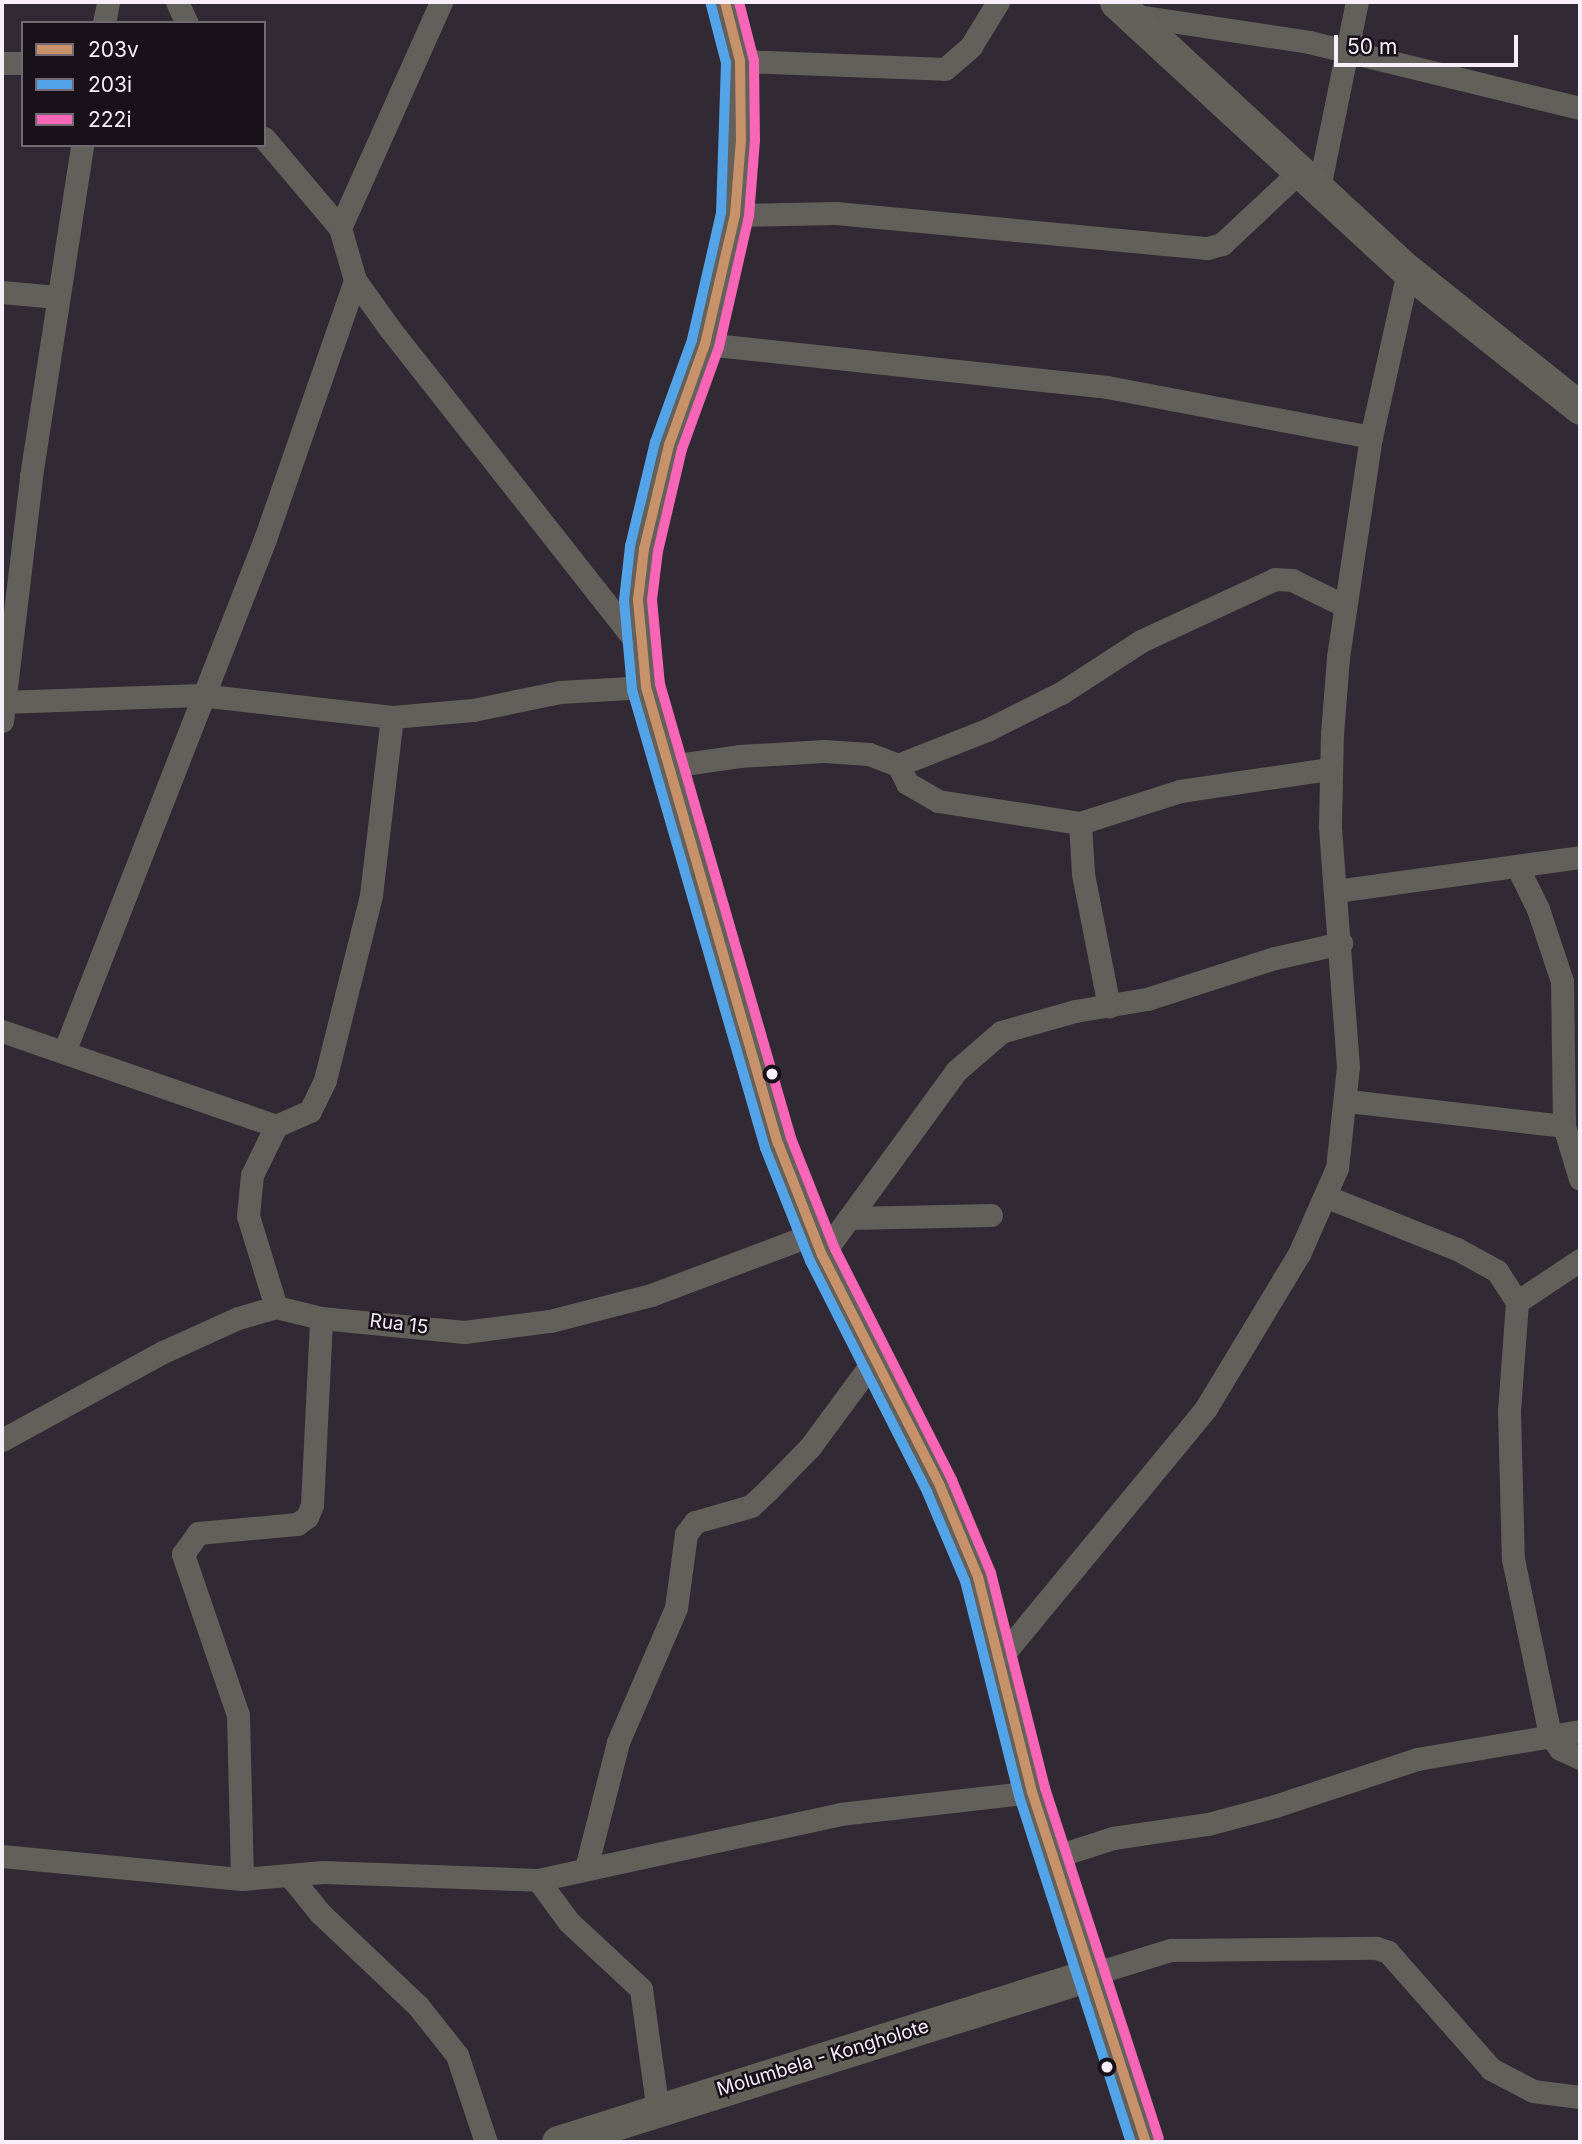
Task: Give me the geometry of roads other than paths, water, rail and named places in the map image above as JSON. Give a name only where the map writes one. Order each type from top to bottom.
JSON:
[{"type":"street","points":[[104,21],[108,2]]},
{"type":"street","points":[[177,2],[186,21]]},
{"type":"street","points":[[340,228],[441,2]]},
{"type":"street","points":[[725,2],[740,61],[741,140],[735,215],[705,344],[669,445],[644,549],[638,600],[646,687],[778,1143],[817,1245],[877,1356],[945,1497],[978,1577],[1001,1657],[1032,1792],[1116,2058],[1146,2142]]},
{"type":"street","points":[[740,61],[945,69],[971,46],[998,2]]},
{"type":"street","points":[[735,215],[836,214],[1207,248],[1222,244],[1310,179],[1357,2]]},
{"type":"street","points":[[1124,9],[1231,27],[1580,108]]},
{"type":"street","points":[[1124,9],[1408,271],[1580,408]]},
{"type":"street","points":[[2,63],[21,63]]},
{"type":"street","points":[[266,140],[340,228],[355,280],[642,649]]},
{"type":"street","points":[[82,147],[10,603],[3,708],[200,695],[392,717],[473,710],[560,692],[646,687]]},
{"type":"street","points":[[1001,1657],[1206,1408],[1292,1265],[1338,1168],[1348,1101],[1329,769],[1345,606],[1371,437],[1408,271]]},
{"type":"street","points":[[64,1052],[200,695],[265,539],[355,280]]},
{"type":"street","points":[[2,292],[57,297]]},
{"type":"street","points":[[705,344],[1107,387],[1371,437]]},
{"type":"street","points":[[670,766],[738,756],[824,751],[869,754],[898,765],[987,730],[1061,693],[1141,641],[1276,579],[1292,580],[1345,606]]},
{"type":"street","points":[[276,1307],[248,1216],[252,1175],[276,1126],[310,1111],[325,1080],[371,895],[392,717]]},
{"type":"street","points":[[898,765],[907,783],[939,801],[1080,822],[1180,791],[1329,769]]},
{"type":"street","points":[[1080,822],[1087,900],[1109,1006]]},
{"type":"street","points":[[1336,891],[1580,857]]},
{"type":"street","points":[[1517,866],[1538,909],[1562,981],[1564,1126],[1580,1179]]},
{"type":"street","points":[[817,1245],[849,1218],[956,1071],[984,1045],[1020,1024],[1109,1006],[1341,943]]},
{"type":"street","points":[[2,1031],[276,1126]]},
{"type":"street","points":[[1348,1101],[1564,1126]]},
{"type":"street","points":[[1325,1196],[1457,1248],[1497,1271],[1517,1302],[1509,1424],[1513,1559],[1550,1735],[1560,1749],[1580,1758]]},
{"type":"street","points":[[849,1218],[991,1215]]},
{"type":"street","name":"Rua 15","points":[[2,1440],[163,1352],[238,1318],[276,1307],[321,1318],[464,1332],[550,1321],[651,1295],[817,1245]]},
{"type":"street","points":[[1517,1302],[1580,1260]]},
{"type":"street","points":[[242,1879],[238,1714],[183,1554],[198,1533],[297,1524],[307,1517],[312,1504],[321,1318]]},
{"type":"street","points":[[586,1868],[618,1742],[676,1608],[686,1534],[695,1522],[751,1506],[810,1447],[877,1356]]},
{"type":"street","points":[[1054,1857],[1113,1838],[1208,1824],[1275,1807],[1417,1759],[1580,1731]]},
{"type":"street","points":[[2,1856],[242,1879],[376,1873],[538,1880],[841,1814],[1032,1792]]},
{"type":"street","points":[[290,1875],[320,1913],[418,2006],[457,2055],[486,2142]]},
{"type":"street","points":[[538,1880],[569,1922],[640,1989],[658,2111]]},
{"type":"street","points":[[1089,1975],[1171,1950],[1376,1948],[1388,1952],[1490,2069],[1533,2091],[1580,2097]]},
{"type":"street","name":"Molumbela - Kongholote","points":[[558,2142],[620,2132],[658,2111],[1089,1975]]}]
